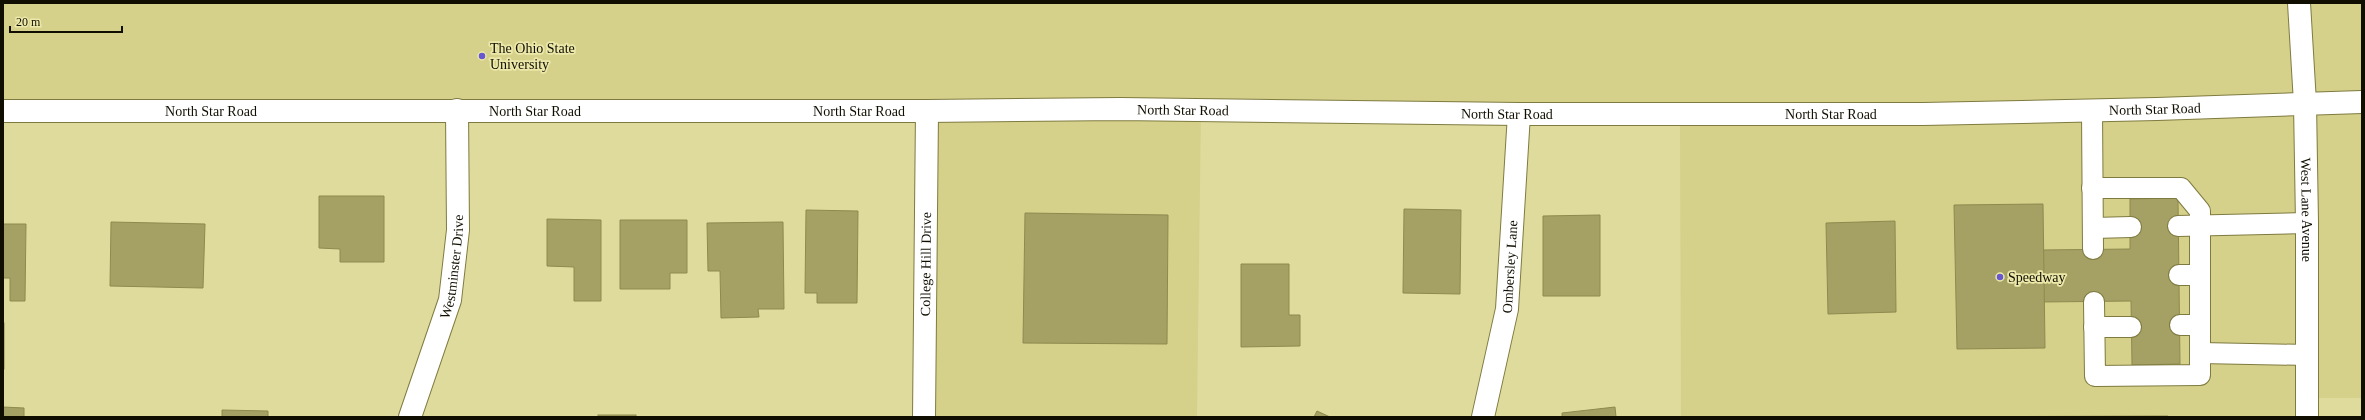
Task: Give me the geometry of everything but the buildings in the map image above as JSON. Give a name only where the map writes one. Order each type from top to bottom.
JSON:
[{"type":"street","name":"West Lane Avenue","points":[[2299,3],[2304,103],[2307,223],[2307,417]]},
{"type":"street","name":"North Star Road","points":[[3,111],[927,111],[1120,109],[1519,114],[1923,114],[2092,111],[2362,102]]},
{"type":"street","name":"Westminster Drive","points":[[410,417],[450,300],[458,230],[456,110]]},
{"type":"street","name":"College Hill Drive","points":[[924,417],[927,111]]},
{"type":"street","name":"Ombersley Lane","points":[[1483,417],[1506,309],[1519,114]]},
{"type":"lane","points":[[2092,111],[2093,249]]},
{"type":"lane","points":[[2092,188],[2181,188],[2200,211],[2200,375],[2095,376],[2094,302]]},
{"type":"lane","points":[[2178,226],[2307,223]]},
{"type":"lane","points":[[2093,228],[2131,227]]},
{"type":"lane","points":[[2179,275],[2200,275]]},
{"type":"lane","points":[[2180,325],[2200,325]]},
{"type":"lane","points":[[2094,327],[2132,327]]},
{"type":"lane","points":[[2200,353],[2307,355]]},
{"type":"shaded area","points":[[3,3],[2362,3],[2362,398],[2302,398],[2302,417],[1681,417],[1680,114],[1201,110],[1197,417],[924,417],[927,111],[3,111]]},
{"type":"place","name":"The Ohio State University","points":[[482,56]]},
{"type":"place","name":"Speedway","points":[[2000,277]]}]
